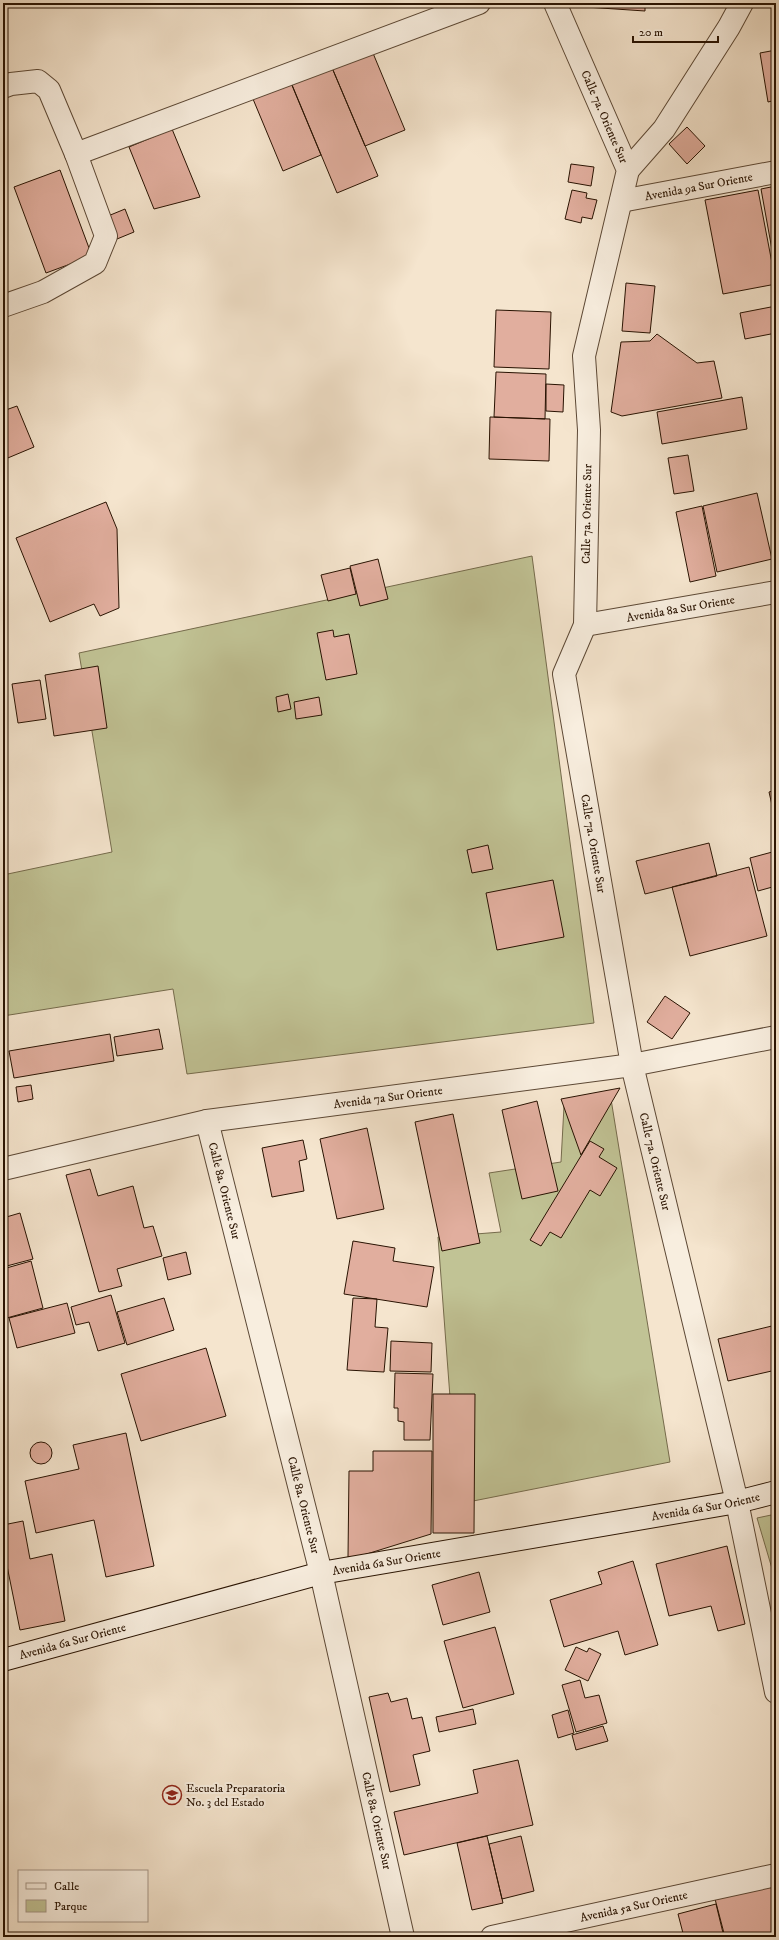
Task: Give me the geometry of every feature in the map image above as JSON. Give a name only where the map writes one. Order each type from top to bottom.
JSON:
[{"type":"street","points":[[76,154],[479,3]]},
{"type":"street","name":"Calle 7a. Oriente Sur","points":[[555,3],[628,170],[584,356],[588,430],[585,624],[564,674],[632,1065],[737,1502],[776,1692]]},
{"type":"street","points":[[628,170],[664,129],[729,27],[742,3]]},
{"type":"street","points":[[3,87],[11,84],[38,81],[49,90],[76,154],[106,236],[95,263],[43,292],[3,306]]},
{"type":"street","name":"Avenida 9a Sur Oriente","points":[[620,202],[776,172]]},
{"type":"street","name":"Avenida 8a Sur Oriente","points":[[585,624],[776,592]]},
{"type":"street","name":"Avenida 7a Sur Oriente","points":[[3,1169],[207,1121],[632,1065],[776,1037]]},
{"type":"street","name":"Calle 8a. Oriente Sur","points":[[207,1121],[322,1573],[403,1937]]},
{"type":"street","name":"Avenida 6a Sur Oriente","points":[[3,1660],[322,1573],[737,1502],[776,1492]]},
{"type":"street","name":"Avenida 5a Sur Oriente","points":[[492,1937],[776,1875]]},
{"type":"green space","points":[[532,556],[594,1023],[187,1074],[173,989],[3,1016],[3,875],[112,852],[79,653]]},
{"type":"green space","points":[[610,1093],[670,1462],[458,1504],[438,1237],[501,1232],[489,1173],[561,1162],[564,1106]]},
{"type":"green space","points":[[776,1514],[776,1582],[757,1518]]},
{"type":"building","points":[[571,3],[645,3],[645,11],[571,6]]},
{"type":"building","points":[[370,46],[405,130],[365,146],[330,63]]},
{"type":"building","points":[[776,50],[776,100],[768,102],[760,53]]},
{"type":"building","points":[[330,63],[378,176],[337,193],[290,80]]},
{"type":"building","points":[[291,83],[321,155],[283,171],[253,99]]},
{"type":"building","points":[[687,127],[705,146],[687,164],[669,144]]},
{"type":"building","points":[[172,129],[200,197],[154,209],[129,147]]},
{"type":"building","points":[[571,164],[594,167],[591,186],[568,182]]},
{"type":"building","points":[[60,170],[92,256],[46,273],[14,187]]},
{"type":"building","points":[[776,186],[776,272],[761,189]]},
{"type":"building","points":[[572,190],[587,193],[586,198],[597,200],[592,219],[582,217],[581,223],[565,219]]},
{"type":"building","points":[[758,190],[776,284],[723,294],[705,200]]},
{"type":"building","points":[[125,209],[134,232],[117,239],[108,216]]},
{"type":"building","points":[[626,283],[655,286],[650,333],[622,331]]},
{"type":"building","points":[[776,306],[776,333],[745,339],[740,313]]},
{"type":"building","points":[[496,310],[551,312],[549,369],[494,367]]},
{"type":"building","points":[[657,334],[697,363],[714,361],[722,398],[622,416],[611,412],[621,342],[650,341]]},
{"type":"building","points":[[496,372],[546,374],[545,419],[494,417]]},
{"type":"building","points":[[546,384],[564,385],[563,412],[546,411]]},
{"type":"building","points":[[742,397],[747,429],[662,444],[657,412]]},
{"type":"building","points":[[17,406],[34,447],[3,460],[3,411]]},
{"type":"building","points":[[490,417],[550,419],[549,461],[489,459]]},
{"type":"building","points":[[688,455],[694,491],[674,494],[668,458]]},
{"type":"building","points":[[757,493],[772,559],[717,572],[703,506]]},
{"type":"building","points":[[106,502],[117,529],[119,608],[100,616],[94,604],[50,622],[16,538]]},
{"type":"building","points":[[702,506],[716,576],[690,582],[676,512]]},
{"type":"building","points":[[378,559],[388,599],[360,606],[350,566]]},
{"type":"building","points":[[350,568],[356,594],[328,601],[321,575]]},
{"type":"building","points":[[333,630],[334,637],[349,634],[357,674],[326,680],[317,633]]},
{"type":"building","points":[[98,666],[107,728],[54,736],[45,675]]},
{"type":"building","points":[[40,680],[46,719],[18,723],[12,684]]},
{"type":"building","points":[[288,694],[291,709],[278,712],[276,697]]},
{"type":"building","points":[[319,697],[322,715],[296,719],[294,702]]},
{"type":"building","points":[[776,790],[776,814],[774,814],[769,792]]},
{"type":"building","points":[[709,843],[717,876],[645,894],[636,861]]},
{"type":"building","points":[[488,845],[493,869],[472,873],[467,850]]},
{"type":"building","points":[[776,851],[776,886],[758,891],[750,858]]},
{"type":"building","points":[[749,867],[767,936],[690,956],[672,887]]},
{"type":"building","points":[[553,880],[564,937],[497,950],[486,893]]},
{"type":"building","points":[[665,996],[690,1013],[672,1039],[647,1022]]},
{"type":"building","points":[[159,1029],[163,1049],[117,1056],[114,1037]]},
{"type":"building","points":[[110,1034],[114,1061],[14,1078],[9,1051]]},
{"type":"building","points":[[31,1085],[33,1099],[18,1102],[16,1087]]},
{"type":"building","points":[[620,1088],[581,1155],[561,1099]]},
{"type":"building","points":[[537,1101],[558,1191],[522,1199],[502,1110]]},
{"type":"building","points":[[453,1114],[480,1243],[442,1251],[415,1122]]},
{"type":"building","points":[[367,1128],[384,1209],[337,1219],[320,1139]]},
{"type":"building","points":[[303,1140],[307,1159],[299,1161],[304,1191],[272,1197],[262,1148]]},
{"type":"building","points":[[590,1141],[604,1149],[599,1157],[617,1168],[600,1196],[590,1190],[561,1238],[550,1232],[541,1246],[530,1240]]},
{"type":"building","points":[[90,1169],[98,1196],[133,1186],[144,1228],[153,1226],[162,1256],[117,1269],[122,1286],[99,1292],[66,1175]]},
{"type":"building","points":[[20,1213],[33,1259],[3,1267],[3,1218]]},
{"type":"building","points":[[353,1241],[395,1248],[393,1261],[434,1267],[427,1307],[344,1294]]},
{"type":"building","points":[[186,1252],[191,1274],[168,1280],[163,1258]]},
{"type":"building","points":[[31,1261],[43,1308],[3,1319],[3,1269]]},
{"type":"building","points":[[111,1295],[125,1343],[98,1351],[89,1322],[76,1325],[71,1307]]},
{"type":"building","points":[[164,1298],[174,1330],[127,1345],[117,1312]]},
{"type":"building","points":[[353,1298],[377,1299],[375,1327],[388,1328],[384,1372],[347,1370]]},
{"type":"building","points":[[67,1303],[75,1333],[17,1348],[9,1318]]},
{"type":"building","points":[[776,1325],[776,1370],[728,1381],[718,1339]]},
{"type":"building","points":[[391,1341],[432,1343],[431,1372],[390,1371]]},
{"type":"building","points":[[206,1348],[226,1416],[141,1441],[121,1374]]},
{"type":"building","points":[[395,1373],[433,1374],[430,1440],[404,1440],[404,1422],[398,1421],[398,1408],[394,1408]]},
{"type":"building","points":[[433,1394],[475,1394],[474,1533],[433,1533]]},
{"type":"building","points":[[126,1433],[154,1566],[106,1577],[94,1520],[36,1533],[25,1481],[79,1469],[73,1445]]},
{"type":"building","points":[[41,1442],[49,1445],[52,1453],[49,1461],[41,1464],[33,1461],[30,1453],[33,1445]]},
{"type":"building","points":[[373,1451],[432,1451],[431,1534],[357,1557],[348,1557],[349,1471],[373,1471]]},
{"type":"building","points":[[23,1521],[30,1559],[52,1554],[65,1621],[20,1630],[3,1546],[3,1525]]},
{"type":"building","points":[[727,1546],[745,1624],[718,1631],[711,1606],[669,1616],[656,1564]]},
{"type":"building","points":[[633,1561],[658,1645],[625,1655],[618,1631],[564,1647],[550,1600],[602,1584],[598,1572]]},
{"type":"building","points":[[479,1572],[490,1612],[443,1625],[432,1585]]},
{"type":"building","points":[[495,1627],[514,1694],[463,1708],[444,1641]]},
{"type":"building","points":[[576,1647],[587,1652],[589,1648],[601,1654],[588,1681],[565,1670]]},
{"type":"building","points":[[580,1680],[585,1698],[599,1695],[607,1723],[576,1732],[562,1685]]},
{"type":"building","points":[[388,1693],[391,1702],[407,1698],[412,1719],[422,1717],[430,1751],[413,1755],[420,1785],[390,1792],[369,1697]]},
{"type":"building","points":[[473,1709],[476,1724],[439,1732],[436,1717]]},
{"type":"building","points":[[568,1710],[574,1733],[558,1738],[552,1715]]},
{"type":"building","points":[[603,1726],[608,1741],[576,1750],[572,1735]]},
{"type":"building","points":[[518,1760],[533,1825],[404,1855],[394,1812],[478,1793],[473,1770]]},
{"type":"building","points":[[487,1836],[503,1903],[472,1910],[457,1843]]},
{"type":"building","points":[[521,1836],[534,1891],[502,1899],[489,1844]]},
{"type":"building","points":[[776,1884],[776,1937],[725,1937],[715,1899]]},
{"type":"building","points":[[716,1904],[724,1937],[684,1937],[678,1914]]},
{"type":"place","name":"Escuela Preparatoria No. 3 del Estado","points":[[172,1795]]}]
